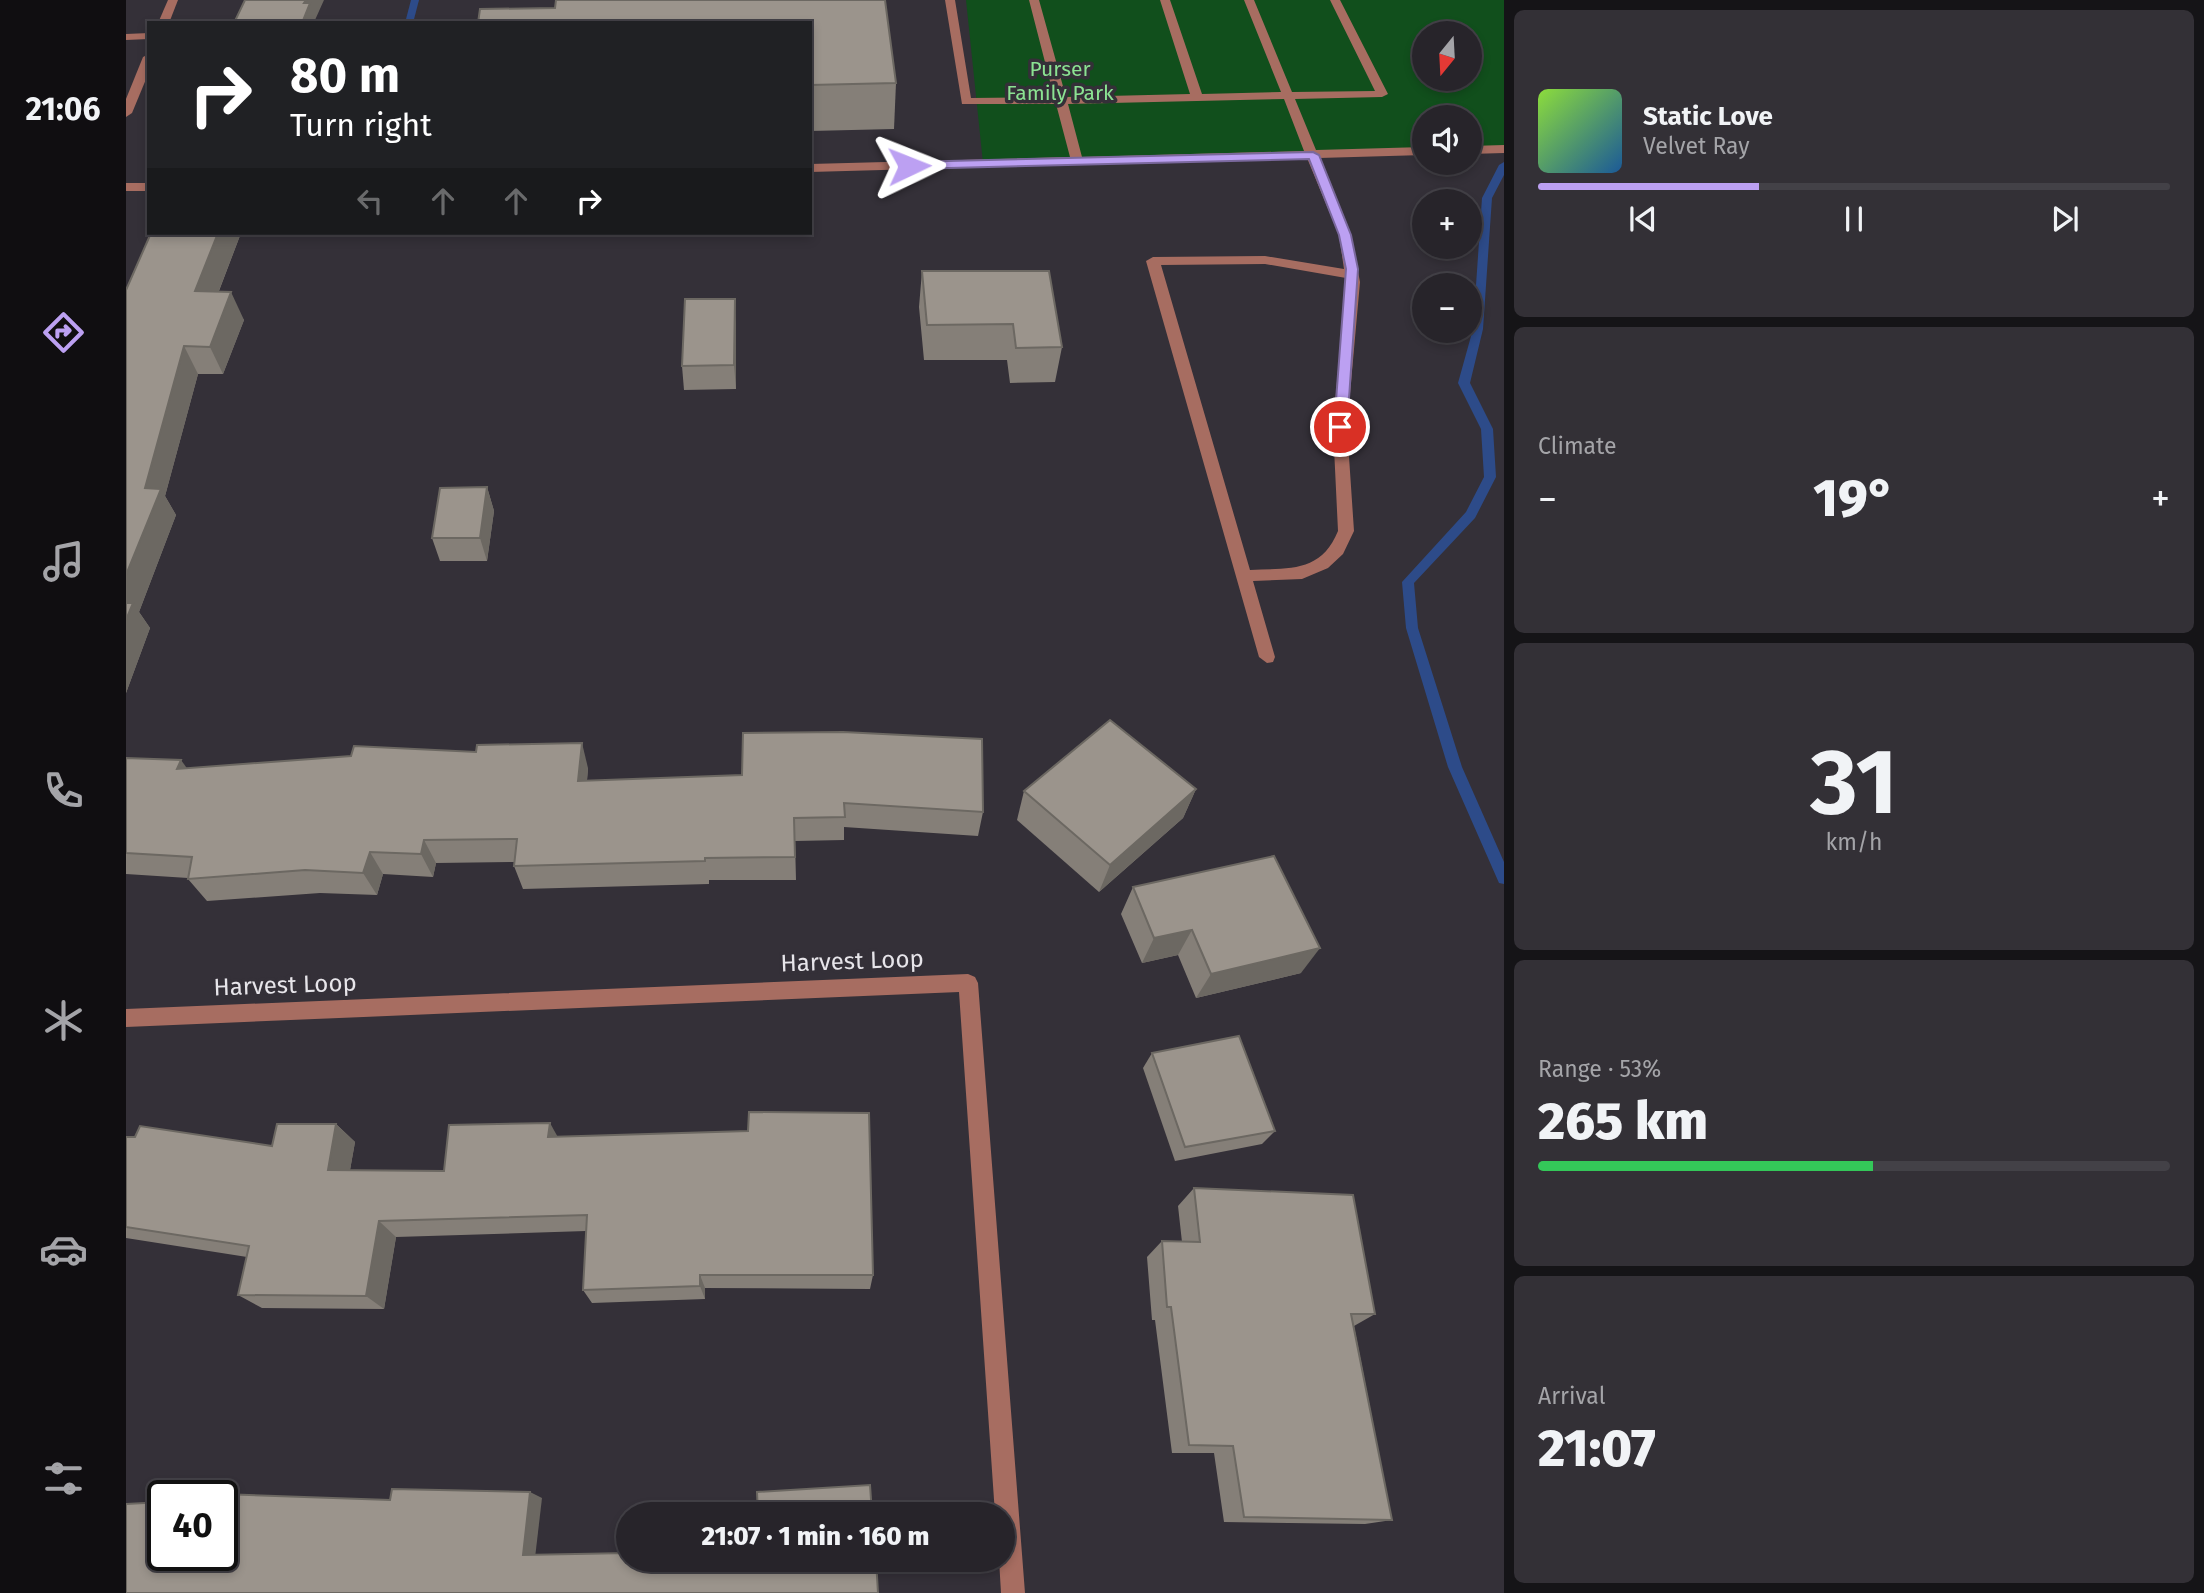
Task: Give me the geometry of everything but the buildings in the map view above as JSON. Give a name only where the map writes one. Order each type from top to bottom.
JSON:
[{"type":"street","points":[[164,21],[173,0]]},
{"type":"street","points":[[950,0],[966,102],[1382,93],[1335,0]]},
{"type":"street","points":[[1034,0],[1077,161]]},
{"type":"street","points":[[1165,0],[1197,97]]},
{"type":"street","points":[[1244,576],[1302,573],[1322,565],[1338,550],[1346,531],[1340,427],[1353,275],[1345,235],[1249,0]]},
{"type":"street","points":[[480,21],[509,16]]},
{"type":"street","points":[[126,37],[147,36]]},
{"type":"street","points":[[126,113],[147,62]]},
{"type":"street","points":[[1482,150],[1504,149]]},
{"type":"street","points":[[812,168],[1412,151]]},
{"type":"street","points":[[126,187],[147,187]]},
{"type":"street","points":[[1267,657],[1153,261],[1254,259],[1294,263],[1353,275]]},
{"type":"street","name":"Harvest Loop","points":[[126,1018],[968,983],[1013,1593]]},
{"type":"green space","name":"Purser Family Park","points":[[966,0],[1504,0],[1504,150],[1482,151],[1482,105],[1412,105],[1412,152],[983,163]]},
{"type":"waterway","points":[[410,21],[415,0]]},
{"type":"waterway","points":[[1504,165],[1487,198],[1478,329],[1464,383],[1487,429],[1490,477],[1471,515],[1408,582],[1412,628],[1455,767],[1504,878]]},
{"type":"route","points":[[909,166],[1313,155],[1345,235],[1352,269],[1340,427]]}]
